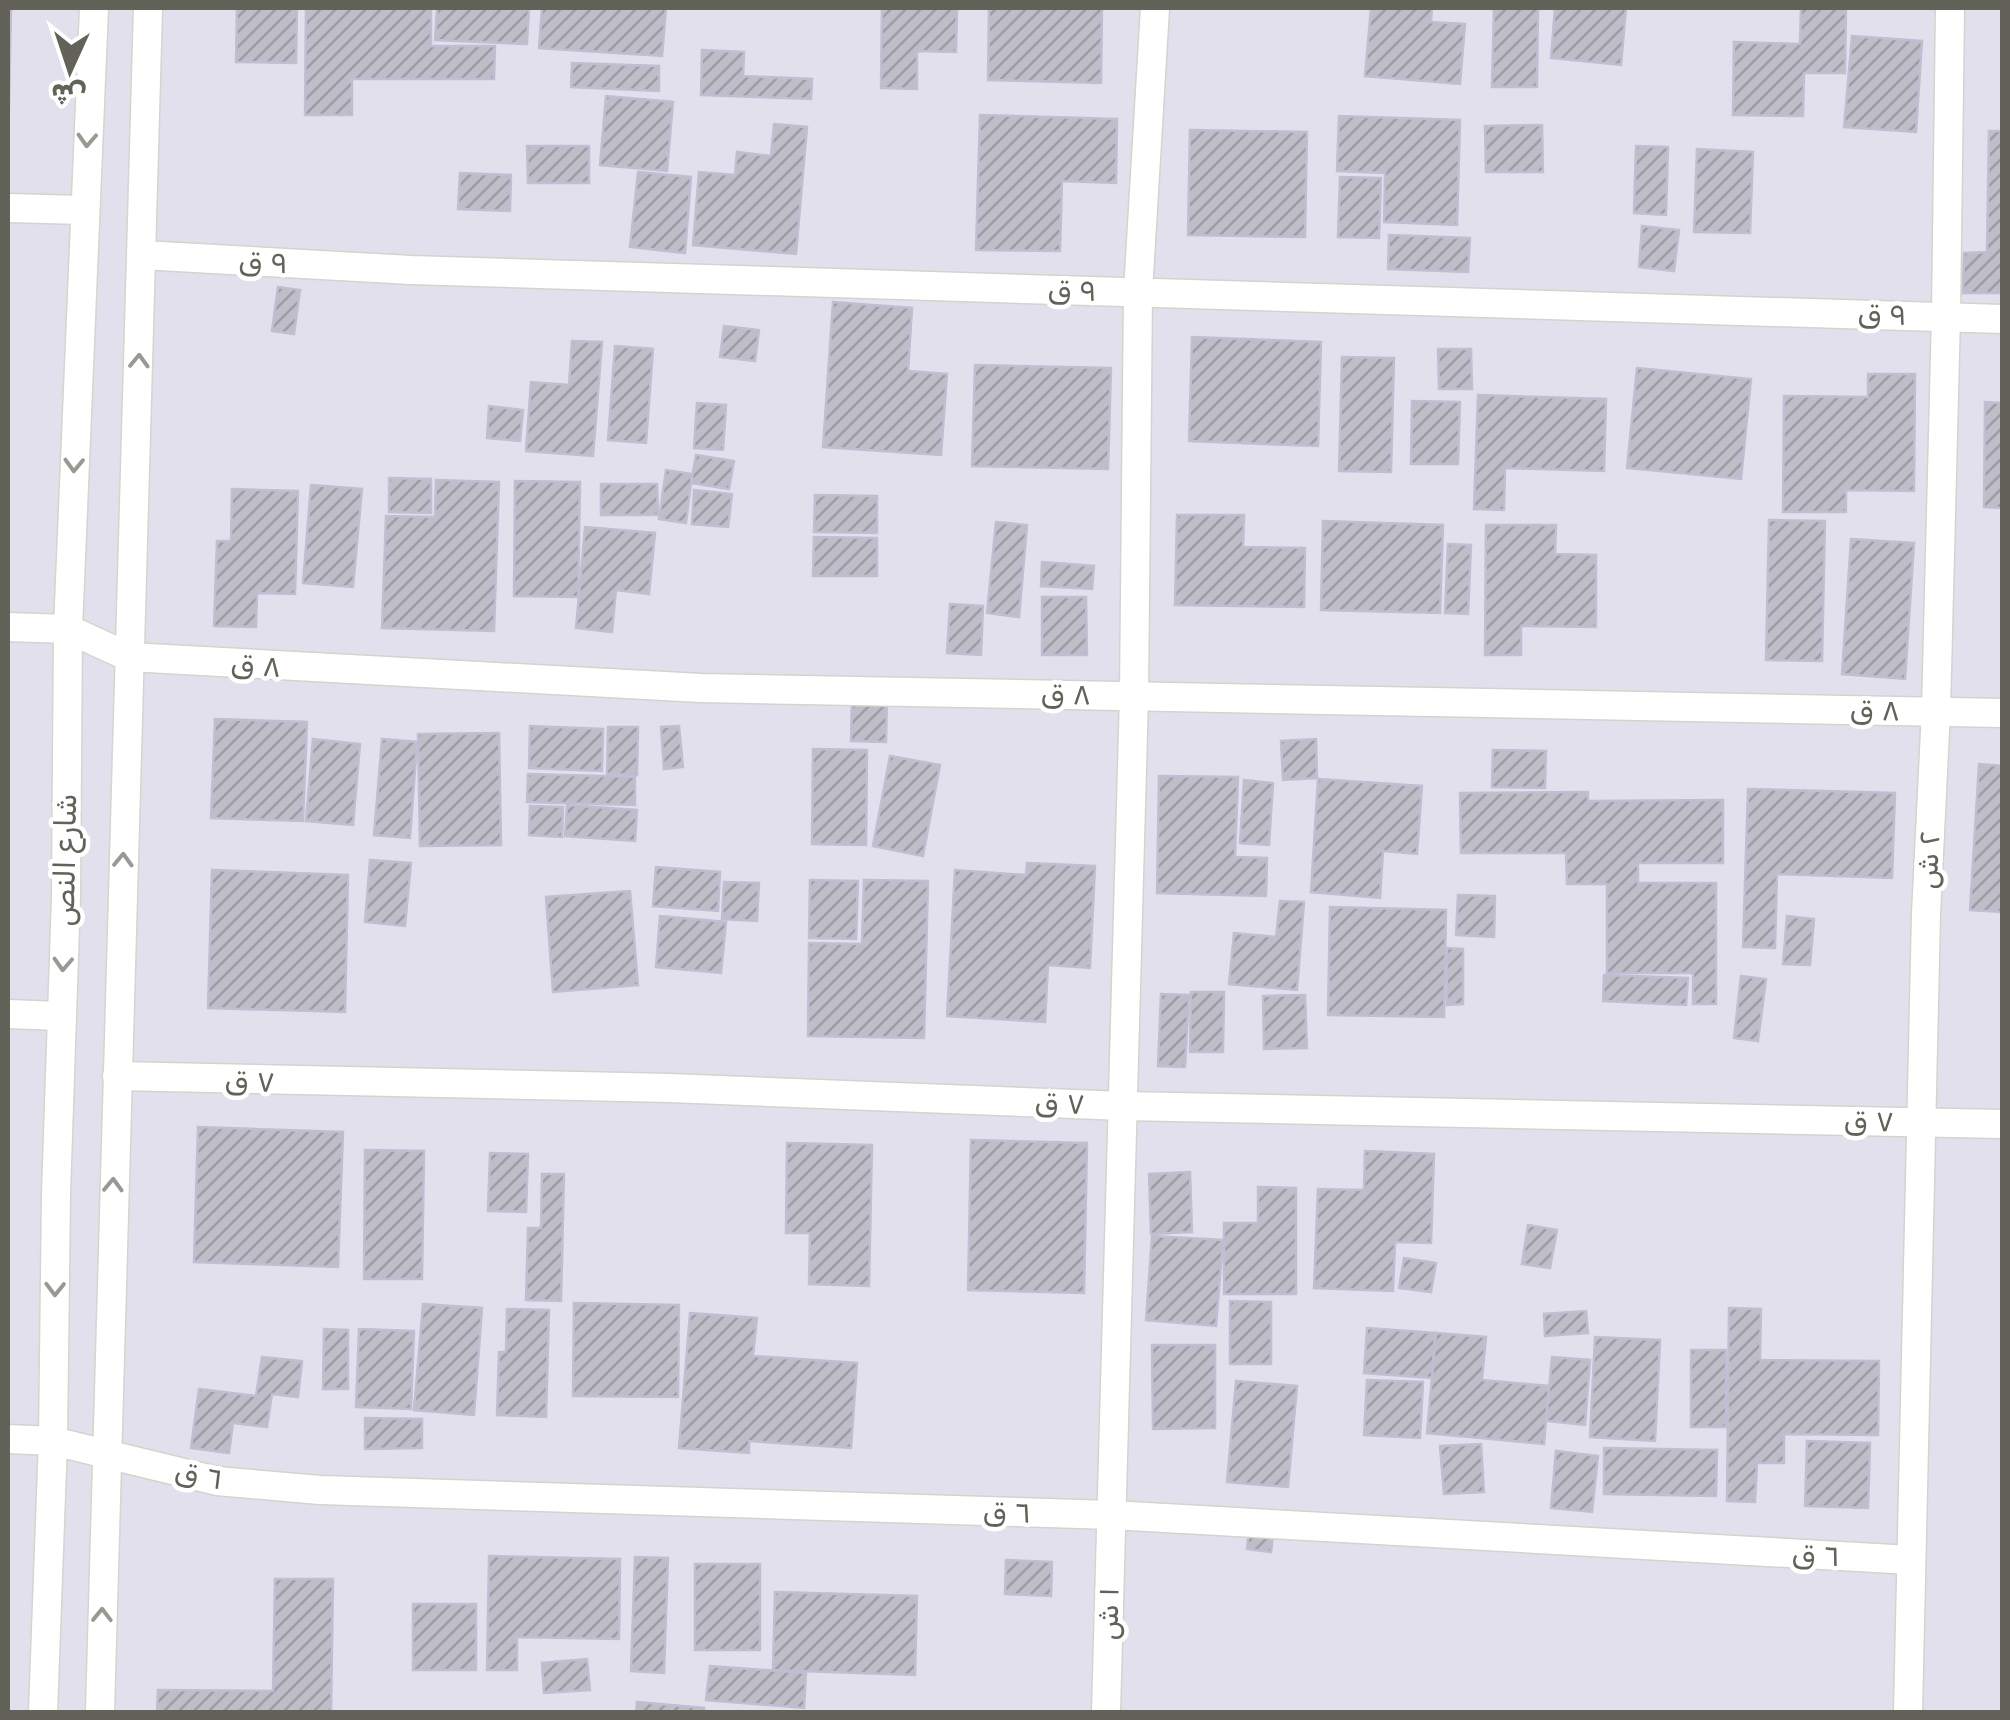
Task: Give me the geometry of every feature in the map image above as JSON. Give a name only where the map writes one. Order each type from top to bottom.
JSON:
[{"type":"street","name":"شارع النص","points":[[43,1712],[66,898],[68,629],[94,8]]},
{"type":"street","name":"شارع النص","points":[[100,1712],[148,8]]},
{"type":"street","name":"١ ش","points":[[1106,1712],[1134,696],[1138,292],[1154,8]]},
{"type":"street","name":"٢ ش","points":[[1908,1712],[1926,914],[1936,711],[1946,316],[1950,8]]},
{"type":"street","points":[[8,208],[83,210]]},
{"type":"street","name":"٩ ق","points":[[142,256],[411,270],[2002,318]]},
{"type":"street","points":[[8,627],[68,629],[130,657]]},
{"type":"street","name":"٨ ق","points":[[130,657],[702,688],[2002,713]]},
{"type":"street","points":[[8,1014],[60,1016]]},
{"type":"street","name":"٧ ق","points":[[117,1076],[670,1088],[1124,1106],[2002,1124]]},
{"type":"street","name":"٦ ق","points":[[8,1440],[53,1441],[217,1481],[320,1490],[1110,1515],[1911,1560]]},
{"type":"building","points":[[8,8],[11,8],[8,149]]},
{"type":"building","points":[[237,8],[297,8],[296,63],[236,62]]},
{"type":"building","points":[[306,8],[431,8],[431,46],[495,46],[494,79],[352,79],[352,115],[305,115]]},
{"type":"building","points":[[437,8],[529,8],[527,44],[435,40]]},
{"type":"building","points":[[542,8],[666,8],[662,56],[539,48]]},
{"type":"building","points":[[882,8],[957,8],[956,52],[917,51],[917,89],[881,88]]},
{"type":"building","points":[[989,8],[1102,8],[1101,83],[988,80]]},
{"type":"building","points":[[1371,8],[1432,8],[1431,22],[1465,24],[1460,84],[1365,76]]},
{"type":"building","points":[[1494,8],[1538,8],[1537,87],[1492,87]]},
{"type":"building","points":[[1555,8],[1626,8],[1621,65],[1551,58]]},
{"type":"building","points":[[1801,8],[1846,8],[1845,73],[1804,73],[1803,116],[1733,115],[1734,42],[1800,44]]},
{"type":"building","points":[[1852,36],[1922,41],[1916,132],[1844,127]]},
{"type":"building","points":[[702,50],[744,52],[743,76],[812,79],[811,99],[701,95]]},
{"type":"building","points":[[572,63],[659,66],[659,91],[571,87]]},
{"type":"building","points":[[606,96],[673,102],[667,171],[600,165]]},
{"type":"building","points":[[980,115],[1117,119],[1116,183],[1062,181],[1060,251],[976,250]]},
{"type":"building","points":[[1339,116],[1460,120],[1457,225],[1384,222],[1385,173],[1337,171]]},
{"type":"building","points":[[774,124],[807,127],[796,254],[693,245],[699,172],[735,175],[737,152],[771,156]]},
{"type":"building","points":[[1542,125],[1543,172],[1486,172],[1485,126]]},
{"type":"building","points":[[1190,130],[1307,132],[1305,237],[1188,235]]},
{"type":"building","points":[[1989,131],[2002,131],[2002,293],[1963,293],[1964,253],[1987,252]]},
{"type":"building","points":[[527,146],[589,146],[589,183],[528,183]]},
{"type":"building","points":[[1636,146],[1668,147],[1666,215],[1634,213]]},
{"type":"building","points":[[1697,149],[1753,152],[1750,233],[1694,232]]},
{"type":"building","points":[[638,172],[691,177],[685,253],[630,247]]},
{"type":"building","points":[[460,173],[511,175],[510,211],[458,209]]},
{"type":"building","points":[[1340,177],[1381,178],[1379,238],[1338,237]]},
{"type":"building","points":[[1642,226],[1679,230],[1674,271],[1639,267]]},
{"type":"building","points":[[1389,235],[1470,238],[1468,272],[1388,269]]},
{"type":"building","points":[[278,287],[300,290],[294,334],[272,331]]},
{"type":"building","points":[[833,302],[912,308],[908,371],[947,374],[941,455],[823,447]]},
{"type":"building","points":[[724,326],[759,330],[755,361],[720,357]]},
{"type":"building","points":[[1192,337],[1321,342],[1318,446],[1189,441]]},
{"type":"building","points":[[572,341],[602,342],[593,456],[526,451],[531,382],[569,385]]},
{"type":"building","points":[[615,346],[653,349],[646,443],[608,440]]},
{"type":"building","points":[[1438,349],[1471,349],[1472,389],[1439,389]]},
{"type":"building","points":[[1342,357],[1394,358],[1391,472],[1339,471]]},
{"type":"building","points":[[975,365],[1111,368],[1108,469],[972,466]]},
{"type":"building","points":[[1637,368],[1751,379],[1741,479],[1627,468]]},
{"type":"building","points":[[1868,374],[1915,374],[1914,491],[1846,490],[1846,512],[1783,512],[1784,396],[1868,397]]},
{"type":"building","points":[[1478,395],[1606,399],[1604,471],[1505,468],[1504,510],[1474,509]]},
{"type":"building","points":[[1412,401],[1460,402],[1458,464],[1411,464]]},
{"type":"building","points":[[1985,402],[2002,403],[2002,508],[1984,507]]},
{"type":"building","points":[[697,403],[726,405],[723,450],[694,448]]},
{"type":"building","points":[[489,406],[523,410],[520,441],[487,438]]},
{"type":"building","points":[[696,455],[734,461],[729,489],[691,483]]},
{"type":"building","points":[[666,470],[692,474],[686,523],[659,519]]},
{"type":"building","points":[[389,478],[431,479],[431,513],[389,512]]},
{"type":"building","points":[[436,480],[499,482],[494,631],[382,628],[386,516],[435,517]]},
{"type":"building","points":[[515,481],[580,482],[578,597],[514,596]]},
{"type":"building","points":[[601,484],[657,484],[658,515],[601,515]]},
{"type":"building","points":[[311,485],[362,489],[353,587],[303,583]]},
{"type":"building","points":[[232,489],[298,491],[295,594],[257,593],[256,627],[214,626],[217,541],[231,541]]},
{"type":"building","points":[[694,490],[732,494],[728,527],[692,524]]},
{"type":"building","points":[[815,495],[877,496],[877,533],[814,532]]},
{"type":"building","points":[[1177,515],[1244,515],[1243,547],[1305,548],[1304,607],[1175,605]]},
{"type":"building","points":[[1769,520],[1825,521],[1822,661],[1766,660]]},
{"type":"building","points":[[1323,521],[1443,525],[1440,613],[1321,610]]},
{"type":"building","points":[[996,522],[1027,525],[1019,617],[987,613]]},
{"type":"building","points":[[1486,525],[1556,525],[1555,554],[1596,555],[1596,627],[1521,626],[1521,655],[1485,655]]},
{"type":"building","points":[[585,527],[655,533],[649,594],[616,590],[612,632],[576,628]]},
{"type":"building","points":[[814,537],[877,538],[877,576],[813,576]]},
{"type":"building","points":[[1851,539],[1914,543],[1905,679],[1842,674]]},
{"type":"building","points":[[1448,544],[1471,545],[1468,614],[1445,613]]},
{"type":"building","points":[[1042,562],[1094,566],[1092,589],[1041,586]]},
{"type":"building","points":[[1042,597],[1086,597],[1087,655],[1042,655]]},
{"type":"building","points":[[950,604],[983,606],[981,655],[947,653]]},
{"type":"building","points":[[852,696],[887,696],[886,742],[851,741]]},
{"type":"building","points":[[215,719],[307,722],[303,821],[211,818]]},
{"type":"building","points":[[530,726],[603,729],[602,771],[529,768]]},
{"type":"building","points":[[679,726],[683,767],[664,769],[661,727]]},
{"type":"building","points":[[608,727],[638,727],[637,775],[607,774]]},
{"type":"building","points":[[499,733],[501,845],[420,846],[418,734]]},
{"type":"building","points":[[313,739],[360,744],[353,825],[306,821]]},
{"type":"building","points":[[382,739],[417,742],[410,838],[374,835]]},
{"type":"building","points":[[1316,739],[1317,778],[1283,780],[1281,741]]},
{"type":"building","points":[[813,749],[867,750],[866,845],[812,844]]},
{"type":"building","points":[[1493,750],[1546,751],[1545,788],[1492,787]]},
{"type":"building","points":[[890,756],[940,765],[923,856],[873,846]]},
{"type":"building","points":[[1979,764],[2002,766],[2002,912],[1970,910]]},
{"type":"building","points":[[528,774],[635,777],[635,805],[527,802]]},
{"type":"building","points":[[1159,776],[1238,777],[1235,857],[1267,858],[1266,896],[1157,893]]},
{"type":"building","points":[[1318,779],[1422,786],[1417,854],[1383,851],[1380,898],[1311,892]]},
{"type":"building","points":[[1244,780],[1273,783],[1269,845],[1240,843]]},
{"type":"building","points":[[1748,789],[1895,793],[1892,878],[1777,874],[1775,948],[1743,947]]},
{"type":"building","points":[[1588,792],[1588,801],[1723,800],[1723,863],[1638,863],[1638,883],[1716,883],[1716,1004],[1693,1004],[1693,973],[1607,973],[1607,884],[1567,884],[1566,853],[1461,853],[1460,793]]},
{"type":"building","points":[[567,805],[637,810],[635,841],[565,836]]},
{"type":"building","points":[[530,806],[563,807],[562,837],[529,835]]},
{"type":"building","points":[[370,860],[411,863],[405,926],[365,922]]},
{"type":"building","points":[[1027,863],[1095,866],[1090,968],[1048,965],[1045,1022],[947,1016],[955,870],[1026,875]]},
{"type":"building","points":[[656,867],[720,872],[718,911],[653,906]]},
{"type":"building","points":[[212,870],[348,875],[345,1012],[208,1008]]},
{"type":"building","points":[[810,880],[858,881],[856,939],[809,938]]},
{"type":"building","points":[[864,880],[928,881],[924,1038],[808,1036],[809,943],[862,944]]},
{"type":"building","points":[[724,882],[759,883],[757,921],[722,919]]},
{"type":"building","points":[[630,891],[638,985],[553,992],[546,897]]},
{"type":"building","points":[[1458,895],[1495,896],[1494,937],[1456,935]]},
{"type":"building","points":[[1280,901],[1304,902],[1297,990],[1229,984],[1234,933],[1276,937]]},
{"type":"building","points":[[1330,907],[1446,910],[1444,1017],[1328,1015]]},
{"type":"building","points":[[660,916],[726,922],[721,973],[656,967]]},
{"type":"building","points":[[1787,916],[1814,919],[1810,965],[1783,964]]},
{"type":"building","points":[[1447,948],[1463,949],[1463,1004],[1447,1005]]},
{"type":"building","points":[[1604,975],[1688,978],[1686,1005],[1603,1001]]},
{"type":"building","points":[[1741,976],[1766,979],[1758,1041],[1734,1038]]},
{"type":"building","points":[[1191,992],[1224,992],[1223,1052],[1190,1052]]},
{"type":"building","points":[[1161,994],[1189,995],[1185,1067],[1158,1066]]},
{"type":"building","points":[[1305,995],[1307,1048],[1264,1049],[1263,996]]},
{"type":"building","points":[[198,1127],[343,1132],[338,1267],[194,1262]]},
{"type":"building","points":[[971,1140],[1087,1143],[1084,1293],[968,1290]]},
{"type":"building","points":[[787,1143],[872,1145],[869,1286],[809,1284],[810,1233],[786,1233]]},
{"type":"building","points":[[365,1150],[424,1151],[422,1279],[364,1279]]},
{"type":"building","points":[[1365,1151],[1434,1154],[1431,1243],[1395,1242],[1393,1291],[1314,1288],[1318,1189],[1364,1190]]},
{"type":"building","points":[[490,1153],[528,1154],[526,1212],[488,1211]]},
{"type":"building","points":[[1190,1172],[1192,1232],[1151,1234],[1149,1174]]},
{"type":"building","points":[[542,1174],[564,1174],[561,1301],[526,1300],[528,1228],[541,1228]]},
{"type":"building","points":[[1258,1187],[1296,1188],[1296,1294],[1224,1294],[1224,1223],[1258,1223]]},
{"type":"building","points":[[1528,1225],[1557,1230],[1550,1268],[1522,1264]]},
{"type":"building","points":[[1152,1236],[1223,1240],[1216,1326],[1146,1320]]},
{"type":"building","points":[[1404,1258],[1436,1263],[1431,1292],[1399,1288]]},
{"type":"building","points":[[1230,1301],[1271,1302],[1271,1364],[1230,1364]]},
{"type":"building","points":[[574,1303],[679,1305],[678,1397],[573,1396]]},
{"type":"building","points":[[423,1304],[482,1308],[474,1415],[414,1410]]},
{"type":"building","points":[[1729,1308],[1761,1309],[1760,1360],[1879,1361],[1878,1435],[1784,1434],[1784,1463],[1757,1463],[1755,1502],[1727,1501]]},
{"type":"building","points":[[507,1309],[549,1310],[546,1417],[497,1415],[499,1352],[506,1352]]},
{"type":"building","points":[[1586,1311],[1588,1333],[1545,1336],[1544,1314]]},
{"type":"building","points":[[690,1313],[757,1318],[753,1356],[857,1363],[851,1448],[749,1441],[749,1453],[679,1448]]},
{"type":"building","points":[[1367,1328],[1435,1333],[1432,1378],[1364,1373]]},
{"type":"building","points":[[324,1329],[348,1330],[348,1389],[323,1389]]},
{"type":"building","points":[[359,1329],[414,1331],[411,1409],[356,1407]]},
{"type":"building","points":[[1436,1333],[1486,1337],[1482,1380],[1549,1386],[1544,1444],[1427,1433]]},
{"type":"building","points":[[1595,1337],[1660,1340],[1655,1441],[1590,1437]]},
{"type":"building","points":[[1152,1345],[1215,1345],[1215,1428],[1153,1429]]},
{"type":"building","points":[[1691,1350],[1726,1350],[1726,1427],[1691,1427]]},
{"type":"building","points":[[262,1357],[302,1361],[298,1397],[272,1394],[267,1427],[233,1423],[229,1453],[191,1448],[199,1389],[256,1396]]},
{"type":"building","points":[[1552,1357],[1590,1360],[1585,1425],[1546,1421]]},
{"type":"building","points":[[1367,1380],[1423,1382],[1420,1438],[1364,1435]]},
{"type":"building","points":[[1236,1381],[1297,1386],[1288,1487],[1227,1482]]},
{"type":"building","points":[[365,1418],[422,1419],[422,1448],[365,1449]]},
{"type":"building","points":[[1807,1441],[1870,1443],[1868,1508],[1805,1506]]},
{"type":"building","points":[[1481,1444],[1484,1492],[1444,1494],[1440,1446]]},
{"type":"building","points":[[1604,1448],[1717,1450],[1716,1496],[1604,1494]]},
{"type":"building","points":[[1556,1451],[1598,1456],[1592,1512],[1551,1508]]},
{"type":"building","points":[[1251,1509],[1276,1511],[1271,1552],[1247,1549]]},
{"type":"building","points":[[489,1556],[620,1559],[619,1639],[517,1637],[517,1670],[487,1670]]},
{"type":"building","points":[[635,1557],[668,1558],[664,1673],[631,1671]]},
{"type":"building","points":[[1006,1560],[1052,1562],[1051,1596],[1005,1594]]},
{"type":"building","points":[[695,1564],[760,1564],[760,1650],[695,1650]]},
{"type":"building","points":[[275,1579],[333,1579],[331,1712],[157,1712],[158,1690],[273,1691]]},
{"type":"building","points":[[775,1592],[917,1596],[915,1675],[773,1670]]},
{"type":"building","points":[[413,1604],[476,1604],[476,1670],[413,1670]]},
{"type":"building","points":[[587,1659],[590,1690],[544,1693],[542,1663]]},
{"type":"building","points":[[710,1666],[806,1673],[804,1708],[706,1700]]},
{"type":"building","points":[[637,1702],[704,1708],[704,1712],[636,1712]]}]
